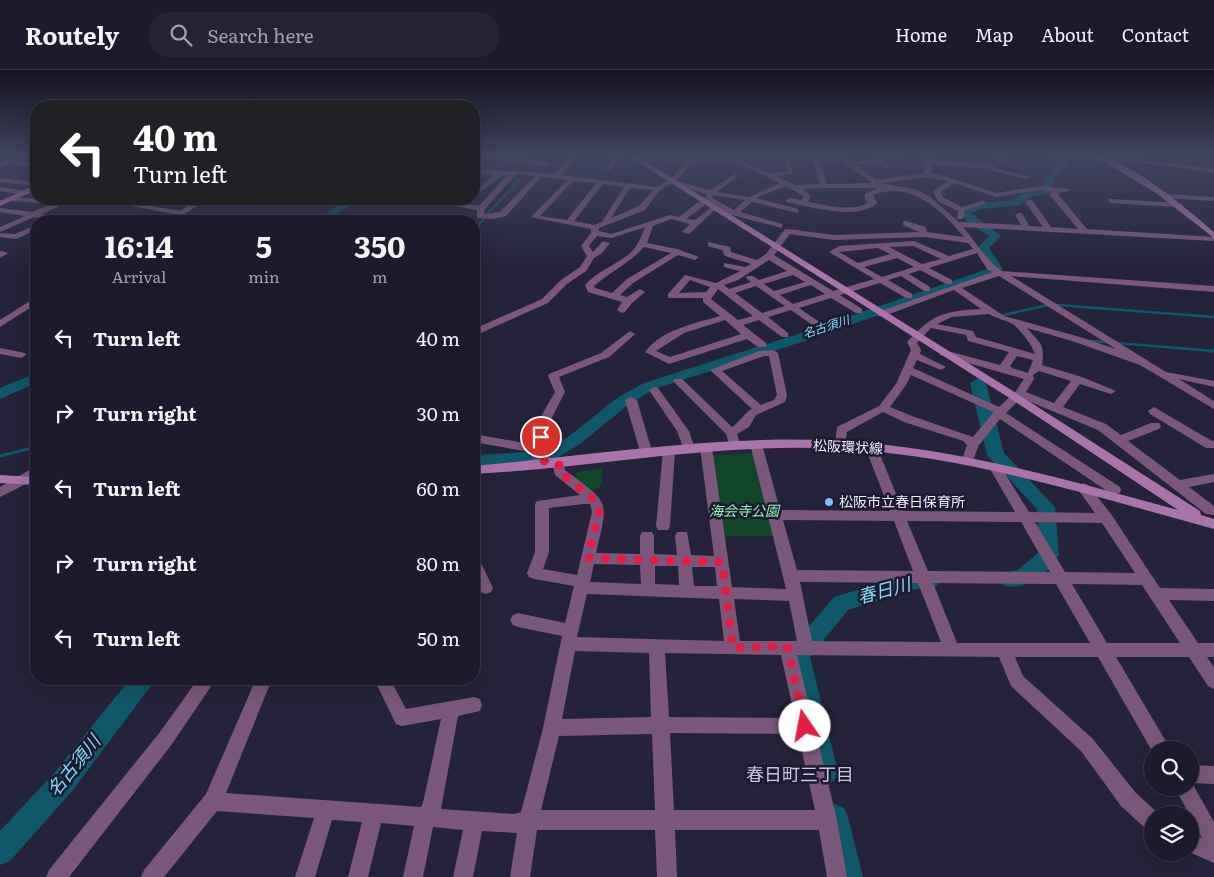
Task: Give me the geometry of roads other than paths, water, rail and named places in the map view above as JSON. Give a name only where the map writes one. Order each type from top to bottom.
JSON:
[{"type":"street","points":[[0,204],[21,194]]},
{"type":"street","points":[[495,194],[481,209],[480,216],[493,217],[502,214],[521,194]]},
{"type":"street","points":[[556,194],[535,217],[569,223],[612,236],[670,217],[696,223]]},
{"type":"street","points":[[569,223],[592,194]]},
{"type":"street","points":[[591,256],[585,246],[595,230],[605,221],[623,194]]},
{"type":"street","points":[[605,221],[642,208],[654,194]]},
{"type":"street","points":[[690,194],[944,353],[1018,395],[1212,519]]},
{"type":"street","points":[[711,194],[708,199],[721,208],[736,213],[787,219]]},
{"type":"street","points":[[715,194],[750,200],[787,219]]},
{"type":"street","points":[[736,213],[759,194]]},
{"type":"street","points":[[729,292],[751,277],[758,263],[770,256],[777,248],[788,231],[787,219],[803,203],[805,194]]},
{"type":"street","points":[[790,200],[838,208],[866,207],[873,203],[869,199],[869,194]]},
{"type":"street","points":[[916,194],[926,198],[957,223],[990,266],[1110,343],[1214,406]]},
{"type":"street","points":[[938,194],[941,199],[962,210],[983,203]]},
{"type":"street","points":[[992,194],[1005,194]]},
{"type":"street","points":[[1054,194],[1084,230]]},
{"type":"street","points":[[1164,194],[1214,237]]},
{"type":"street","points":[[1168,196],[1214,199]]},
{"type":"street","points":[[1204,198],[1214,205]]},
{"type":"street","points":[[10,199],[30,200]]},
{"type":"street","points":[[1112,201],[1179,205]]},
{"type":"street","points":[[1029,202],[1048,228]]},
{"type":"street","points":[[681,219],[700,204]]},
{"type":"street","points":[[0,210],[32,215],[55,205]]},
{"type":"street","points":[[134,205],[181,213]]},
{"type":"street","points":[[178,215],[194,205]]},
{"type":"street","points":[[462,205],[481,209]]},
{"type":"street","points":[[686,232],[713,208]]},
{"type":"street","points":[[957,223],[960,220],[962,210]]},
{"type":"street","points":[[1018,214],[1026,225],[1024,227]]},
{"type":"street","points":[[0,230],[30,216]]},
{"type":"street","points":[[957,223],[981,224],[991,222],[1024,227],[1214,237]]},
{"type":"street","points":[[906,223],[923,229],[924,234]]},
{"type":"street","points":[[640,292],[625,306],[614,296],[591,290],[589,285],[607,270],[632,256],[642,244],[650,225]]},
{"type":"street","points":[[0,235],[16,237],[30,230]]},
{"type":"street","points":[[788,231],[836,239],[924,234],[971,241]]},
{"type":"street","points":[[866,238],[952,284],[988,310],[1018,324],[1076,339],[1142,362]]},
{"type":"street","points":[[480,330],[545,301],[564,282],[583,269],[591,256],[598,252],[606,243]]},
{"type":"street","points":[[642,244],[695,257]]},
{"type":"street","points":[[711,244],[727,248],[728,254],[758,263]]},
{"type":"street","points":[[909,296],[833,252],[842,248],[919,244],[948,259]]},
{"type":"street","points":[[736,324],[978,250]]},
{"type":"street","points":[[614,296],[630,281],[675,254],[674,252]]},
{"type":"street","points":[[857,266],[898,255]]},
{"type":"street","points":[[770,256],[859,311]]},
{"type":"street","points":[[727,266],[751,277],[818,325]]},
{"type":"street","points":[[762,345],[706,300],[708,295],[715,286],[735,278],[796,271]]},
{"type":"street","points":[[878,312],[952,284],[1000,273],[1214,289]]},
{"type":"street","points":[[901,274],[939,305]]},
{"type":"street","points":[[708,295],[671,296],[688,277],[711,282],[715,286],[729,292],[785,336]]},
{"type":"street","points":[[773,294],[813,282]]},
{"type":"street","points":[[0,324],[30,305]]},
{"type":"street","points":[[841,445],[841,430],[883,408],[901,385],[916,350],[912,342],[920,338],[928,325],[940,316],[988,310]]},
{"type":"street","points":[[725,317],[681,331],[652,348],[650,352],[669,360],[748,335]]},
{"type":"street","points":[[968,460],[967,455],[973,442],[1018,395],[1029,380],[1028,376],[1040,355],[1038,348],[1018,324]]},
{"type":"street","points":[[928,325],[970,333],[972,339],[1014,352],[1078,380],[1111,391]]},
{"type":"street","points":[[536,455],[542,425],[560,392],[553,376],[605,355],[630,334]]},
{"type":"street","points":[[0,351],[22,355]]},
{"type":"street","points":[[1007,369],[1005,366],[1014,352]]},
{"type":"street","points":[[731,433],[745,424],[752,413],[779,402],[782,396],[773,353],[763,353],[715,370],[759,409]]},
{"type":"street","points":[[944,353],[1028,376]]},
{"type":"street","points":[[914,355],[941,366]]},
{"type":"street","points":[[908,370],[997,410],[1000,414],[1115,490]]},
{"type":"street","points":[[1157,371],[1214,384]]},
{"type":"street","points":[[1056,408],[1078,380]]},
{"type":"street","points":[[678,382],[731,433],[735,446]]},
{"type":"street","points":[[654,390],[683,431],[690,449]]},
{"type":"street","points":[[1018,395],[1102,427],[1179,485],[1212,519]]},
{"type":"street","points":[[631,400],[645,448],[644,454]]},
{"type":"street","points":[[883,408],[908,419],[967,438],[973,442]]},
{"type":"street","points":[[1154,411],[1210,445],[1214,444]]},
{"type":"street","points":[[1120,440],[1155,426]]},
{"type":"street","points":[[480,440],[536,455],[559,464],[559,472],[595,500],[599,512],[570,637],[552,728],[529,820],[520,877]]},
{"type":"street","points":[[756,444],[790,576],[806,648]]},
{"type":"street","name":"松阪環状線","points":[[480,470],[559,464],[706,447],[756,444],[841,445],[968,460],[1212,519]]},
{"type":"street","points":[[706,447],[733,648]]},
{"type":"street","points":[[871,448],[952,650]]},
{"type":"street","points":[[663,526],[669,451]]},
{"type":"street","points":[[995,467],[1027,518],[1059,578],[1157,741]]},
{"type":"street","points":[[1179,485],[1214,478]]},
{"type":"street","points":[[0,479],[30,480]]},
{"type":"street","points":[[0,492],[30,480]]},
{"type":"street","points":[[1082,488],[1106,518],[1144,579],[1214,681]]},
{"type":"street","points":[[595,500],[542,504],[542,552],[534,573],[582,585],[648,590],[793,595]]},
{"type":"street","points":[[775,515],[1106,518]]},
{"type":"street","points":[[647,536],[648,590]]},
{"type":"street","points":[[682,536],[687,591]]},
{"type":"street","points":[[588,558],[722,562]]},
{"type":"street","points":[[480,576],[486,588]]},
{"type":"street","points":[[790,576],[1144,579]]},
{"type":"street","points":[[1155,594],[1214,595]]},
{"type":"street","points":[[518,620],[570,637],[657,646],[733,648],[787,646],[806,648],[917,648],[952,650],[1214,650]]},
{"type":"street","points":[[657,646],[667,877]]},
{"type":"street","points":[[787,646],[828,820],[837,877]]},
{"type":"street","points":[[1004,650],[1017,681],[1086,745],[1128,799],[1144,814]]},
{"type":"street","points":[[56,877],[166,738],[204,685]]},
{"type":"street","points":[[151,877],[212,801],[261,685]]},
{"type":"street","points":[[385,685],[402,718],[474,705]]},
{"type":"street","points":[[413,877],[425,818],[432,807],[451,710]]},
{"type":"street","points":[[552,728],[660,725],[805,726]]},
{"type":"street","points":[[1199,774],[1214,774]]},
{"type":"street","points":[[1189,796],[1214,841]]},
{"type":"street","points":[[212,801],[514,824],[529,820],[828,820]]},
{"type":"street","points":[[305,877],[326,809]]},
{"type":"street","points":[[358,877],[374,813]]},
{"type":"street","points":[[463,877],[474,821]]},
{"type":"street","points":[[1199,847],[1214,853]]},
{"type":"waterway","points":[[480,224],[507,194]]},
{"type":"waterway","name":"名古須川","points":[[480,461],[547,456],[574,441],[622,401],[649,386],[803,337],[997,269],[983,248],[995,236],[974,223],[965,212],[978,206],[1017,203],[1027,195],[1034,194]]},
{"type":"waterway","points":[[329,215],[344,205]]},
{"type":"waterway","points":[[1000,316],[1048,305]]},
{"type":"waterway","points":[[1057,305],[1214,317]]},
{"type":"waterway","points":[[1088,341],[1109,342]]},
{"type":"waterway","points":[[1117,343],[1214,351],[1210,351]]},
{"type":"waterway","points":[[0,394],[30,380]]},
{"type":"waterway","name":"春日川","points":[[978,383],[996,455],[1046,507],[1049,555],[1023,578],[1010,579]]},
{"type":"waterway","points":[[0,456],[30,448]]},
{"type":"waterway","name":"春日川","points":[[825,772],[798,655],[841,603],[910,582],[929,581]]},
{"type":"waterway","name":"名古須川","points":[[0,851],[64,781],[139,685]]},
{"type":"waterway","name":"春日川","points":[[835,817],[849,877]]},
{"type":"place","name":"松阪市立春日保育所","points":[[829,502]]},
{"type":"district","name":"春日町三丁目","points":[[800,775]]},
{"type":"park label","name":"海会寺公園","points":[[744,511]]}]
